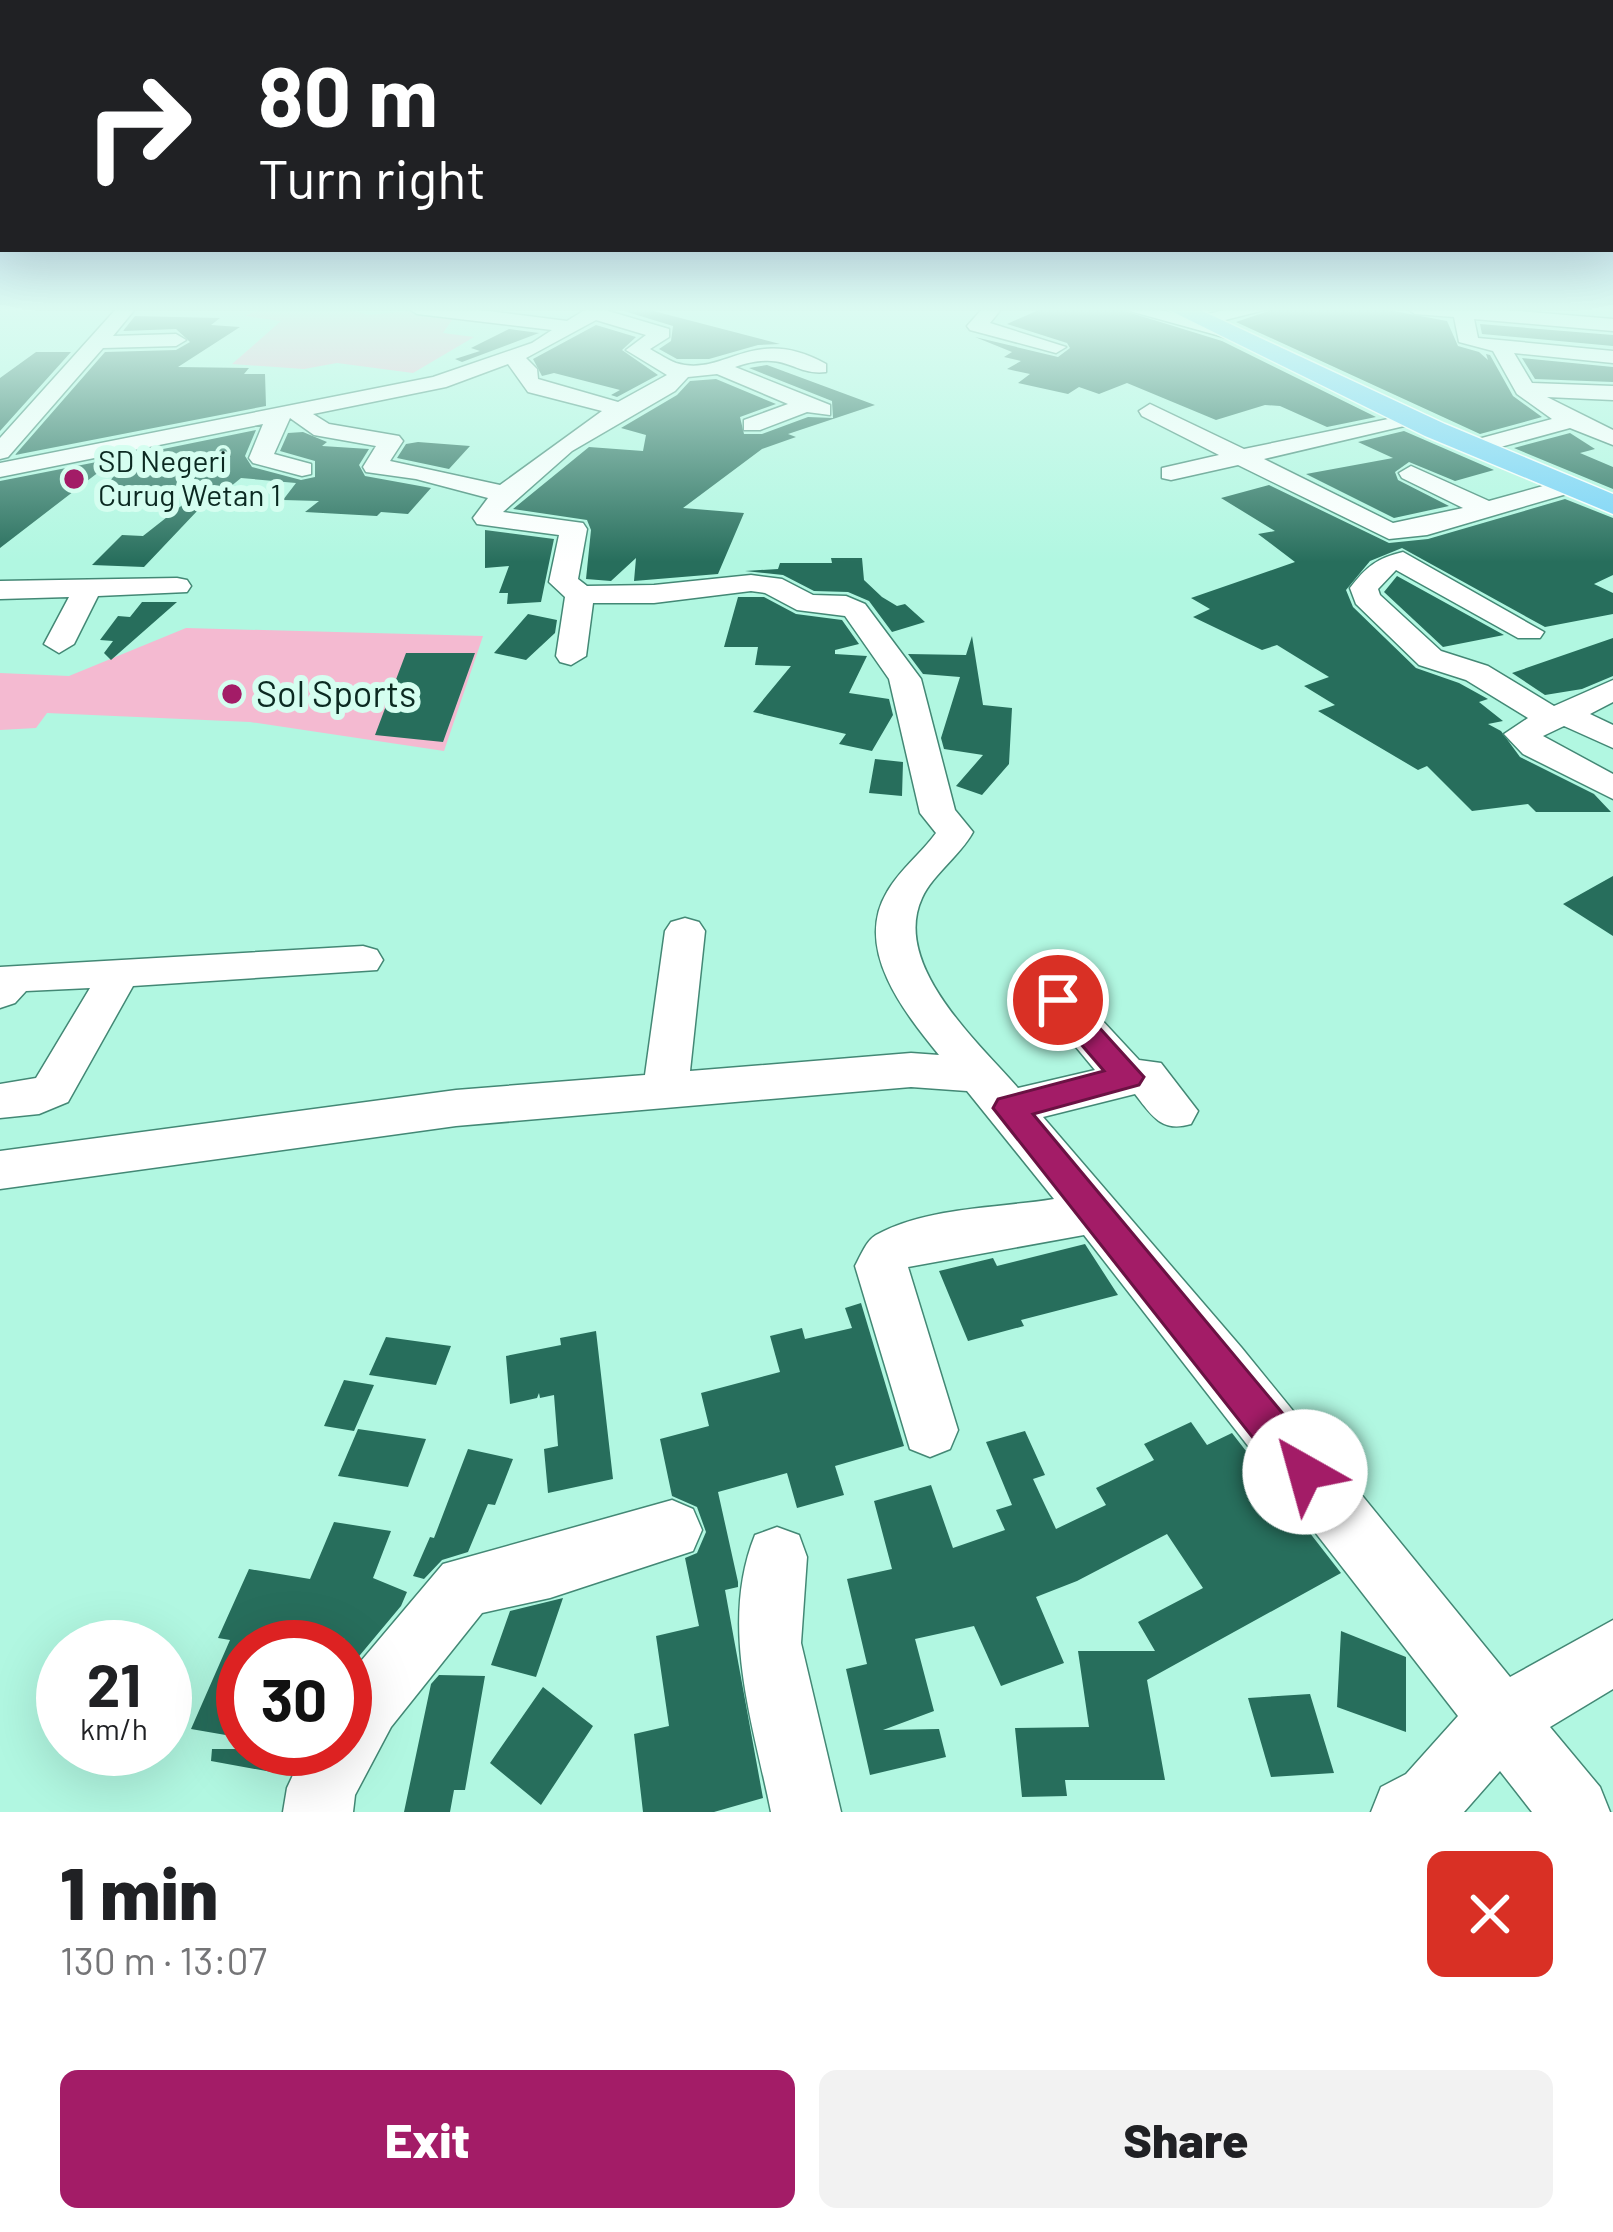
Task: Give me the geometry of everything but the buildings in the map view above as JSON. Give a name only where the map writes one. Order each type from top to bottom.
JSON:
[{"type":"main road","points":[[1355,393],[1613,505]]},
{"type":"street","points":[[0,452],[51,393]]},
{"type":"street","points":[[0,470],[391,393]]},
{"type":"street","points":[[556,393],[620,410]]},
{"type":"street","points":[[655,393],[620,410],[508,494],[486,518],[574,529],[563,583],[580,595],[654,594],[751,583],[772,585],[807,604],[846,605],[855,610],[912,694],[915,728],[938,813],[955,832],[947,848],[908,887],[893,920],[914,996],[1098,1212],[1575,1812]]},
{"type":"street","points":[[752,425],[815,407],[778,393]]},
{"type":"street","points":[[1529,393],[1541,405],[1613,438]]},
{"type":"street","points":[[1150,411],[1389,532],[1418,529],[1568,486]]},
{"type":"street","points":[[0,418],[32,414]]},
{"type":"street","points":[[287,415],[260,456],[271,464],[302,469]]},
{"type":"street","points":[[287,415],[322,430],[391,441],[375,467],[423,472],[433,479],[508,494]]},
{"type":"street","points":[[1171,473],[1409,418]]},
{"type":"street","points":[[1475,446],[1572,421]]},
{"type":"street","points":[[1411,472],[1486,509]]},
{"type":"street","points":[[1529,632],[1403,560],[1386,564],[1364,588],[1366,598],[1430,658],[1477,673],[1558,716],[1613,737]]},
{"type":"street","points":[[0,590],[177,586]]},
{"type":"street","points":[[58,644],[88,588]]},
{"type":"street","points":[[571,656],[580,595]]},
{"type":"street","points":[[1613,690],[1521,734],[1535,747],[1613,788]]},
{"type":"street","points":[[667,1088],[685,931]]},
{"type":"street","points":[[0,993],[14,976],[362,959]]},
{"type":"street","points":[[0,1101],[39,1097],[52,1090],[120,972]]},
{"type":"street","points":[[1058,1000],[1128,1077]]},
{"type":"street","points":[[0,1170],[456,1108],[911,1070],[994,1091],[1144,1075],[1175,1112]]},
{"type":"street","points":[[931,1430],[881,1266],[890,1252],[917,1243],[1098,1212]]},
{"type":"street","points":[[372,1699],[416,1640],[466,1586],[550,1568],[672,1530]]},
{"type":"street","points":[[778,1557],[770,1643],[806,1812]]},
{"type":"street","points":[[1406,1812],[1430,1798],[1500,1720],[1613,1652]]},
{"type":"street","points":[[318,1812],[328,1776]]},
{"type":"shaded area","name":"Sol Sports","points":[[186,628],[483,636],[444,751],[250,722],[47,713],[36,728],[0,730],[0,673],[69,676]]},
{"type":"place","name":"SD Negeri Curug Wetan 1","points":[[74,479]]},
{"type":"place","name":"Sol Sports","points":[[232,694]]},
{"type":"route","points":[[1058,1000],[1128,1077],[1010,1108],[1305,1472]]}]
